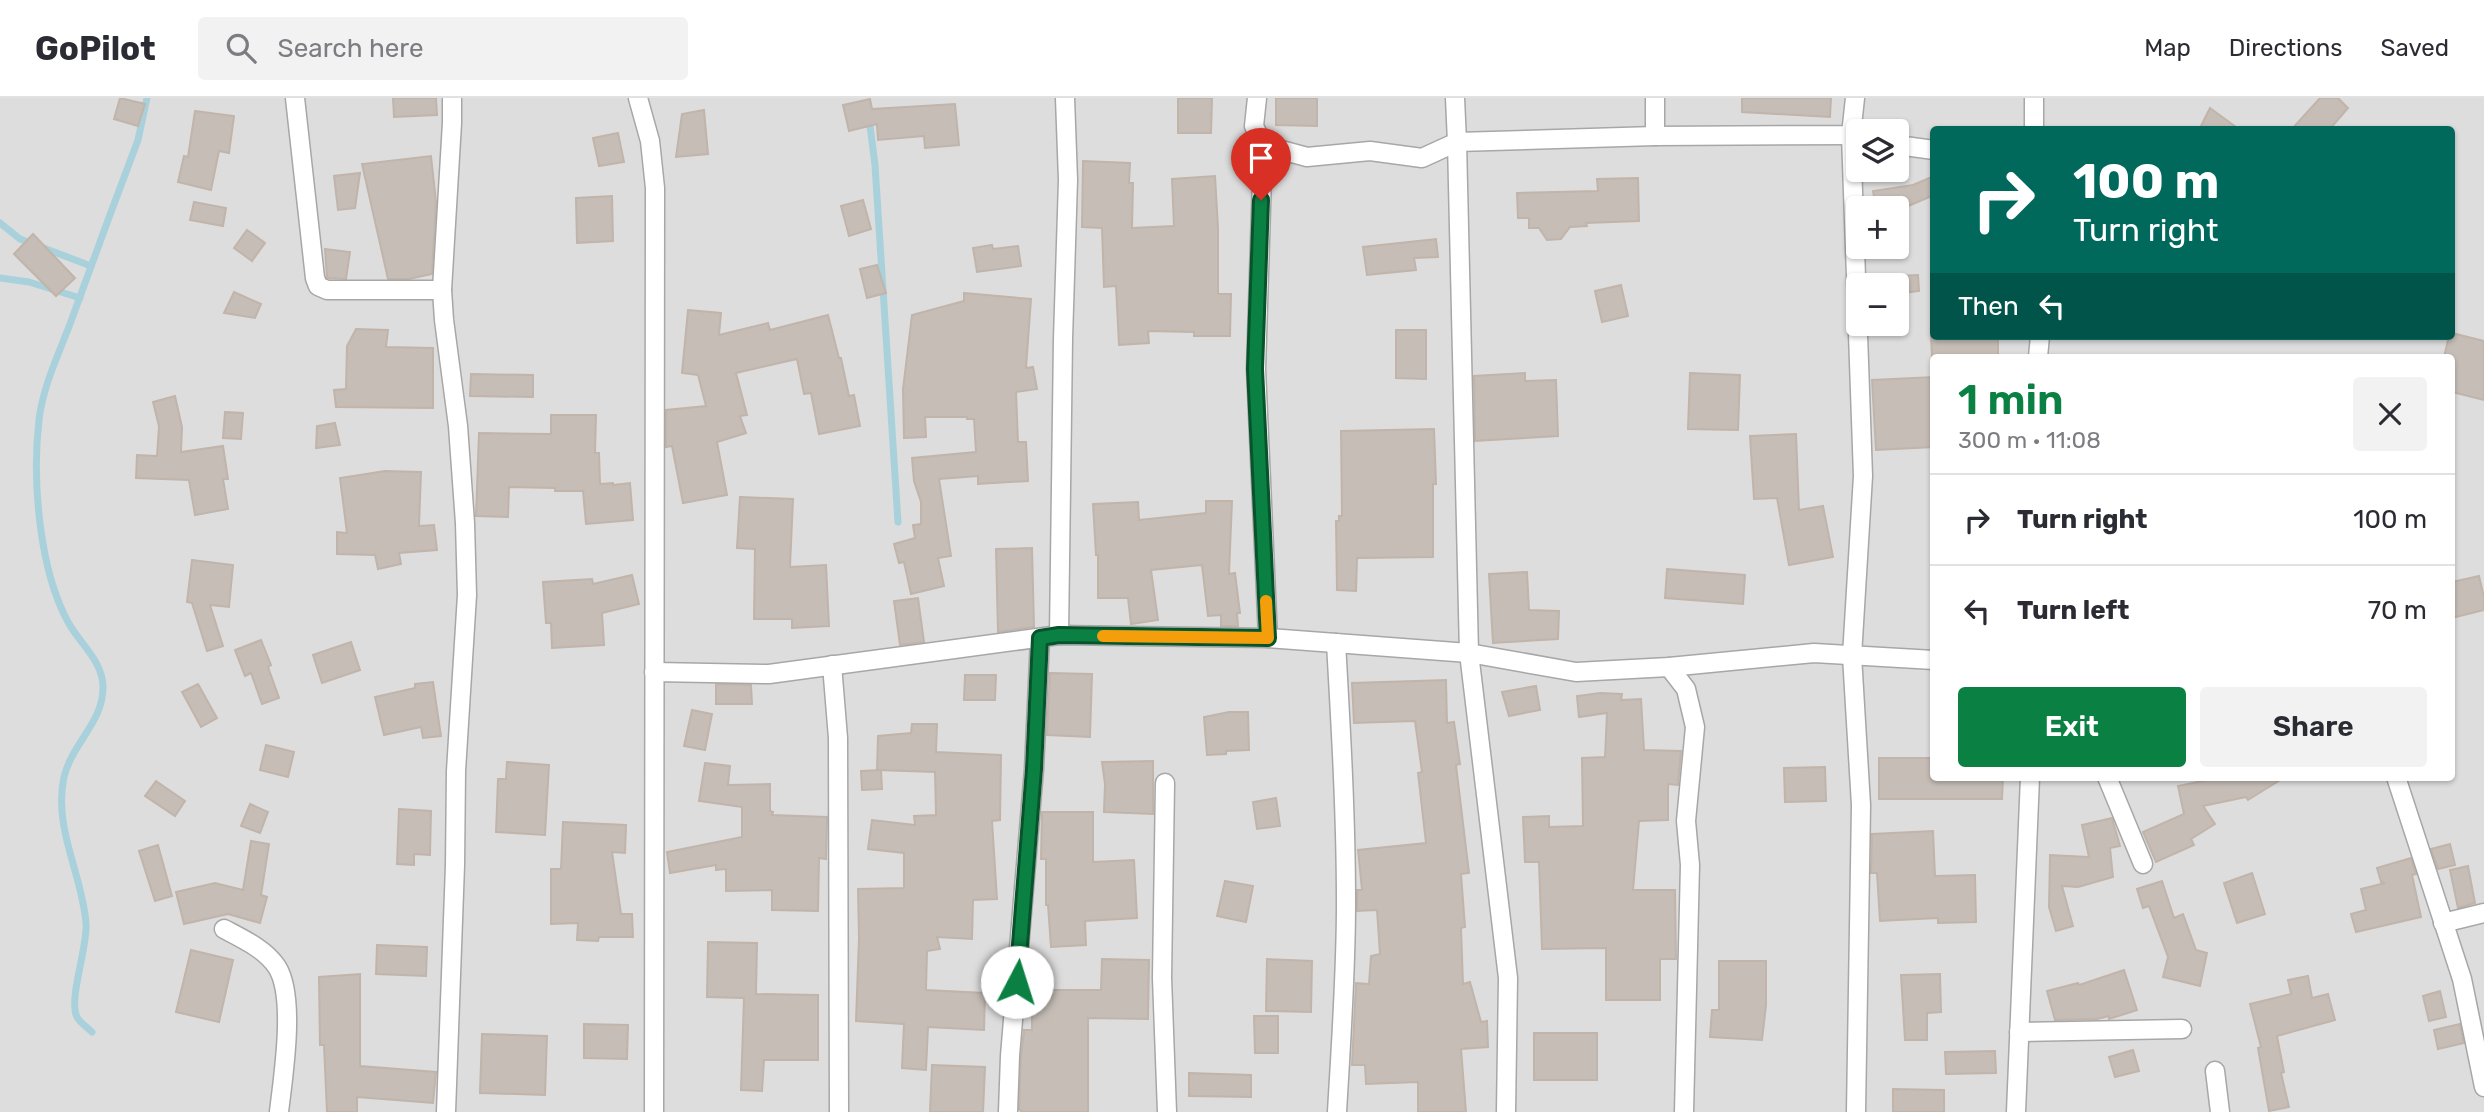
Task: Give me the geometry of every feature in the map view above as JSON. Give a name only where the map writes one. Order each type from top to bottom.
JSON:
[{"type":"street","points":[[295,98],[318,286],[327,290],[442,290]]},
{"type":"street","points":[[446,1112],[456,771],[467,595],[466,523],[442,290],[453,122],[452,98]]},
{"type":"street","points":[[638,98],[650,141],[655,188],[654,1112]]},
{"type":"street","points":[[1059,635],[1068,180],[1065,98]]},
{"type":"street","points":[[1257,98],[1254,126],[1263,145],[1255,369],[1268,638]]},
{"type":"street","points":[[1455,98],[1469,653],[1508,978],[1506,1112]]},
{"type":"street","points":[[1655,98],[1655,136]]},
{"type":"street","points":[[1855,98],[1855,119]]},
{"type":"street","points":[[2034,98],[2034,126]]},
{"type":"street","points":[[1263,145],[1307,157],[1370,151],[1422,158],[1457,142],[1655,136],[1846,136]]},
{"type":"street","points":[[1909,147],[1930,149]]},
{"type":"street","points":[[1856,182],[1863,476],[1852,656],[1861,804],[1856,1112]]},
{"type":"street","points":[[654,672],[755,674],[1059,635],[1268,638],[1469,653],[1576,671],[1669,667],[1814,653],[1930,660]]},
{"type":"street","points":[[1008,1112],[1010,1056],[1034,769],[1040,638]]},
{"type":"street","points":[[1336,643],[1344,794],[1346,904],[1345,984],[1337,1112]]},
{"type":"street","points":[[832,665],[838,738],[839,1112]]},
{"type":"street","points":[[1669,667],[1686,689],[1695,727],[1686,821],[1690,865],[1684,1112]]},
{"type":"street","points":[[2016,1112],[2030,781]]},
{"type":"street","points":[[2109,781],[2143,863]]},
{"type":"street","points":[[2397,781],[2462,979],[2484,1087]]},
{"type":"street","points":[[1165,783],[1162,978],[1167,1112]]},
{"type":"street","points":[[2443,923],[2484,913]]},
{"type":"street","points":[[224,929],[258,948],[278,968],[287,998],[285,1059],[279,1112]]},
{"type":"street","points":[[2019,1032],[2182,1029]]},
{"type":"street","points":[[2215,1071],[2220,1112]]},
{"type":"shaded area","points":[[0,98],[2484,98],[2484,1112],[0,1112]]},
{"type":"building","points":[[120,98],[145,104],[138,126],[114,119]]},
{"type":"building","points":[[393,98],[436,98],[437,115],[394,117]]},
{"type":"building","points":[[1178,98],[1212,98],[1211,133],[1178,133]]},
{"type":"building","points":[[1276,98],[1317,98],[1317,126],[1276,125]]},
{"type":"building","points":[[1742,98],[1831,98],[1830,117],[1742,112]]},
{"type":"building","points":[[2320,98],[2338,98],[2348,108],[2332,126],[2295,126]]},
{"type":"building","points":[[870,99],[872,109],[955,104],[959,145],[925,148],[924,136],[878,140],[877,124],[849,131],[843,105]]},
{"type":"building","points":[[2210,108],[2235,126],[2201,126]]},
{"type":"building","points":[[704,110],[708,154],[676,157],[682,114]]},
{"type":"building","points":[[195,111],[234,116],[229,153],[219,151],[211,190],[178,182],[184,156],[188,157]]},
{"type":"building","points":[[618,133],[624,162],[599,166],[593,138]]},
{"type":"building","points":[[431,156],[436,202],[432,274],[409,279],[388,279],[362,164]]},
{"type":"building","points":[[1083,161],[1130,163],[1129,183],[1133,183],[1132,228],[1174,226],[1172,179],[1215,176],[1218,294],[1231,294],[1230,336],[1194,336],[1194,332],[1148,331],[1149,343],[1119,345],[1116,286],[1104,287],[1102,228],[1082,227]]},
{"type":"building","points":[[360,173],[355,208],[338,210],[334,176]]},
{"type":"building","points":[[1638,178],[1639,221],[1586,223],[1587,226],[1570,227],[1561,239],[1547,240],[1539,228],[1529,228],[1529,218],[1518,218],[1517,193],[1598,191],[1597,179]]},
{"type":"building","points":[[1930,178],[1930,197],[1909,206],[1909,196],[1874,196],[1873,191],[1913,185]]},
{"type":"building","points":[[612,196],[613,241],[577,243],[576,198]]},
{"type":"building","points":[[863,200],[871,229],[849,236],[841,206]]},
{"type":"building","points":[[194,202],[226,208],[223,226],[190,220]]},
{"type":"building","points":[[247,230],[265,243],[252,261],[234,248]]},
{"type":"building","points":[[33,234],[75,278],[56,296],[14,254]]},
{"type":"building","points":[[1436,239],[1438,257],[1414,258],[1416,270],[1367,275],[1363,247]]},
{"type":"building","points":[[992,245],[993,249],[1018,246],[1021,266],[977,272],[973,248]]},
{"type":"building","points":[[325,249],[350,252],[346,279],[327,278]]},
{"type":"building","points":[[877,265],[886,293],[867,298],[860,269]]},
{"type":"building","points":[[1909,275],[1918,275],[1919,291],[1909,292]]},
{"type":"building","points":[[1621,285],[1628,316],[1602,322],[1595,291]]},
{"type":"building","points":[[234,292],[261,304],[255,318],[224,313]]},
{"type":"building","points":[[964,293],[1031,299],[1026,368],[1033,367],[1037,389],[1016,392],[1018,442],[1026,442],[1028,481],[978,484],[978,476],[939,479],[951,556],[938,558],[944,586],[911,594],[904,562],[899,563],[894,544],[915,538],[913,525],[921,524],[921,502],[914,481],[912,458],[976,452],[974,419],[967,417],[925,417],[926,437],[904,438],[903,389],[912,315],[964,301]]},
{"type":"building","points":[[688,310],[721,313],[719,335],[768,323],[770,330],[828,315],[849,396],[854,395],[860,426],[819,434],[811,393],[804,394],[797,359],[736,373],[747,415],[740,416],[746,433],[717,442],[727,495],[683,503],[672,446],[666,447],[666,410],[706,406],[698,375],[682,373]]},
{"type":"building","points":[[356,329],[388,330],[386,347],[433,348],[433,408],[336,407],[334,390],[346,389],[347,346]]},
{"type":"building","points":[[1396,330],[1426,330],[1426,379],[1396,378]]},
{"type":"building","points":[[2455,334],[2484,341],[2484,400],[2455,393],[2455,354],[2445,354],[2448,340],[2455,340]]},
{"type":"building","points":[[1931,340],[1998,340],[1998,354],[1932,354]]},
{"type":"building","points":[[1525,373],[1525,381],[1556,380],[1558,436],[1475,441],[1474,376]]},
{"type":"building","points":[[1690,373],[1740,375],[1738,430],[1688,429]]},
{"type":"building","points":[[471,374],[533,375],[533,397],[470,396]]},
{"type":"building","points":[[1930,377],[1930,447],[1876,450],[1872,380]]},
{"type":"building","points":[[175,396],[182,427],[181,452],[223,446],[228,479],[223,479],[228,509],[195,515],[189,480],[136,478],[137,455],[157,456],[159,426],[153,402]]},
{"type":"building","points":[[225,412],[243,413],[241,439],[223,438]]},
{"type":"building","points":[[551,415],[596,415],[595,453],[599,453],[600,484],[630,483],[633,520],[586,524],[583,491],[555,491],[555,488],[509,487],[508,517],[476,516],[479,433],[551,434]]},
{"type":"building","points":[[335,423],[340,445],[316,448],[317,426]]},
{"type":"building","points":[[1434,429],[1436,484],[1433,484],[1433,557],[1357,558],[1356,591],[1337,590],[1336,521],[1342,516],[1341,431]]},
{"type":"building","points":[[1796,434],[1799,510],[1823,506],[1833,557],[1789,565],[1777,498],[1754,499],[1750,436]]},
{"type":"building","points":[[385,471],[421,472],[419,526],[434,525],[437,550],[399,553],[401,564],[378,569],[375,555],[337,554],[337,532],[347,533],[340,478]]},
{"type":"building","points":[[740,497],[793,499],[790,567],[826,565],[829,626],[792,628],[792,619],[754,619],[755,549],[737,548]]},
{"type":"building","points":[[1206,501],[1232,501],[1229,574],[1235,573],[1240,613],[1237,613],[1238,626],[1221,626],[1221,615],[1208,616],[1202,565],[1151,570],[1158,620],[1131,624],[1128,598],[1098,598],[1098,555],[1093,504],[1138,502],[1139,520],[1206,513]]},
{"type":"building","points":[[1032,548],[1034,627],[998,632],[996,549]]},
{"type":"building","points":[[192,560],[233,565],[229,607],[210,605],[223,646],[207,651],[192,603],[187,602]]},
{"type":"building","points":[[1667,569],[1745,575],[1743,604],[1665,598]]},
{"type":"building","points":[[1527,572],[1529,610],[1559,611],[1558,639],[1493,643],[1489,574]]},
{"type":"building","points":[[632,575],[639,604],[602,613],[604,645],[552,648],[551,623],[546,623],[543,582],[592,579],[593,584]]},
{"type":"building","points":[[2479,576],[2484,610],[2455,617],[2455,581]]},
{"type":"building","points":[[918,598],[924,642],[900,645],[894,601]]},
{"type":"building","points":[[261,640],[271,665],[268,667],[279,698],[262,704],[251,673],[245,676],[235,650]]},
{"type":"building","points":[[351,642],[360,670],[322,683],[313,655]]},
{"type":"building","points":[[1050,673],[1092,674],[1090,737],[1047,735]]},
{"type":"building","points":[[965,675],[996,675],[995,700],[964,700]]},
{"type":"building","points":[[1446,680],[1447,723],[1454,722],[1460,764],[1456,765],[1469,873],[1461,874],[1465,927],[1461,928],[1463,984],[1470,982],[1481,1022],[1487,1021],[1488,1047],[1461,1049],[1466,1112],[1418,1112],[1418,1082],[1366,1084],[1365,1065],[1352,1065],[1356,983],[1369,984],[1371,956],[1380,954],[1377,910],[1357,911],[1357,890],[1362,890],[1358,850],[1426,843],[1418,773],[1422,772],[1415,721],[1354,723],[1352,683]]},
{"type":"building","points":[[433,682],[441,736],[423,738],[421,727],[384,735],[375,697],[415,688],[415,684]]},
{"type":"building","points":[[198,684],[217,718],[201,727],[182,692]]},
{"type":"building","points":[[716,684],[751,685],[752,704],[716,704]]},
{"type":"building","points":[[1536,686],[1540,710],[1509,716],[1502,692]]},
{"type":"building","points":[[1622,694],[1621,700],[1641,699],[1644,750],[1681,751],[1678,785],[1668,784],[1668,820],[1639,821],[1633,890],[1675,890],[1676,959],[1660,959],[1660,1000],[1606,1000],[1606,948],[1542,949],[1539,862],[1525,862],[1523,817],[1549,816],[1549,827],[1583,826],[1582,758],[1605,757],[1607,713],[1579,717],[1577,696]]},
{"type":"building","points":[[692,710],[712,714],[705,750],[684,746]]},
{"type":"building","points":[[1229,712],[1248,712],[1249,750],[1207,755],[1204,717]]},
{"type":"building","points":[[912,724],[937,724],[936,752],[1001,755],[1000,820],[992,821],[997,899],[973,900],[972,939],[937,937],[940,949],[927,951],[926,990],[985,993],[984,1030],[928,1027],[926,1070],[902,1068],[904,1024],[856,1021],[858,889],[904,888],[904,853],[868,849],[872,820],[915,825],[914,816],[936,815],[935,772],[877,770],[878,736],[911,733]]},
{"type":"building","points":[[266,745],[294,752],[288,777],[260,770]]},
{"type":"building","points":[[1879,758],[1930,758],[1930,781],[2003,781],[2002,799],[1879,799]]},
{"type":"building","points":[[1153,761],[1153,814],[1104,812],[1105,784],[1102,762]]},
{"type":"building","points":[[507,762],[549,765],[545,835],[496,832],[498,779],[506,779]]},
{"type":"building","points":[[705,763],[730,766],[728,785],[770,784],[772,815],[827,817],[826,859],[819,858],[818,911],[772,910],[772,890],[726,891],[726,869],[716,870],[716,865],[670,873],[667,852],[742,837],[742,807],[699,801]]},
{"type":"building","points":[[1825,767],[1826,801],[1785,802],[1784,768]]},
{"type":"building","points":[[881,770],[882,789],[862,790],[861,771]]},
{"type":"building","points":[[156,781],[185,801],[175,816],[145,796]]},
{"type":"building","points":[[2202,781],[2279,781],[2248,800],[2246,797],[2203,806],[2215,824],[2191,839],[2194,845],[2156,862],[2143,832],[2184,814],[2178,786]]},
{"type":"building","points":[[1276,798],[1280,826],[1257,829],[1253,802]]},
{"type":"building","points":[[250,804],[268,812],[260,833],[241,826]]},
{"type":"building","points":[[399,809],[431,811],[430,855],[414,854],[414,865],[397,864]]},
{"type":"building","points":[[1042,812],[1093,812],[1093,862],[1134,860],[1137,918],[1085,921],[1086,945],[1051,947],[1046,905],[1046,859],[1041,859]]},
{"type":"building","points":[[2112,818],[2120,846],[2110,848],[2113,877],[2078,887],[2062,886],[2073,926],[2056,931],[2049,907],[2050,855],[2089,857],[2082,825]]},
{"type":"building","points":[[563,822],[626,825],[625,853],[612,852],[621,914],[632,914],[633,937],[599,937],[598,941],[577,940],[578,923],[551,924],[551,869],[561,869]]},
{"type":"building","points":[[1933,831],[1935,876],[1975,875],[1976,922],[1938,923],[1938,918],[1880,921],[1877,873],[1871,873],[1872,834]]},
{"type":"building","points":[[251,841],[269,844],[261,895],[267,897],[260,923],[228,914],[184,924],[176,892],[215,883],[243,890]]},
{"type":"building","points":[[2450,844],[2455,865],[2438,869],[2431,849]]},
{"type":"building","points":[[158,845],[172,896],[155,901],[139,851]]},
{"type":"building","points":[[2411,858],[2416,874],[2412,875],[2421,917],[2356,932],[2351,914],[2366,910],[2361,889],[2385,883],[2381,882],[2377,868]]},
{"type":"building","points":[[2468,866],[2475,903],[2458,908],[2450,870]]},
{"type":"building","points":[[2252,873],[2265,914],[2237,923],[2224,883]]},
{"type":"building","points":[[1225,881],[1253,886],[1246,922],[1217,916]]},
{"type":"building","points":[[2162,881],[2174,918],[2183,914],[2196,950],[2207,953],[2200,986],[2163,977],[2168,957],[2149,906],[2143,908],[2137,889]]},
{"type":"building","points":[[708,942],[757,943],[756,994],[818,995],[818,1060],[764,1060],[762,1091],[741,1090],[744,998],[707,997]]},
{"type":"building","points":[[377,945],[427,947],[426,976],[376,974]]},
{"type":"building","points":[[191,950],[233,960],[219,1022],[176,1012]]},
{"type":"building","points":[[1102,959],[1149,960],[1148,1019],[1088,1018],[1088,1112],[1022,1112],[1019,1109],[1021,1057],[1024,1030],[1032,1030],[1032,990],[1101,990]]},
{"type":"building","points":[[1267,959],[1312,961],[1311,1012],[1266,1011]]},
{"type":"building","points":[[1719,961],[1766,961],[1766,1005],[1762,1040],[1710,1037],[1712,1010],[1719,1010]]},
{"type":"building","points":[[2124,970],[2137,1010],[2109,1019],[2109,1016],[2097,1019],[2055,1020],[2047,991],[2078,983],[2079,985]]},
{"type":"building","points":[[360,974],[360,1066],[436,1072],[433,1103],[357,1097],[357,1112],[327,1112],[324,1045],[320,1045],[319,977]]},
{"type":"building","points":[[1940,974],[1941,1012],[1927,1013],[1927,1040],[1905,1040],[1901,975]]},
{"type":"building","points":[[2308,976],[2312,998],[2328,994],[2335,1020],[2277,1036],[2284,1072],[2281,1073],[2289,1107],[2269,1111],[2258,1048],[2261,1047],[2250,1004],[2291,994],[2288,980]]},
{"type":"building","points":[[2440,991],[2446,1017],[2429,1021],[2423,996]]},
{"type":"building","points":[[1254,1016],[1278,1016],[1278,1053],[1255,1053]]},
{"type":"building","points":[[584,1024],[628,1025],[627,1059],[584,1058]]},
{"type":"building","points":[[2460,1024],[2464,1043],[2438,1049],[2434,1030]]},
{"type":"building","points":[[1534,1033],[1597,1033],[1597,1080],[1534,1080]]},
{"type":"building","points":[[482,1034],[547,1036],[545,1095],[480,1093]]},
{"type":"building","points":[[2133,1050],[2139,1071],[2115,1077],[2109,1057]]},
{"type":"building","points":[[1995,1051],[1996,1073],[1946,1074],[1945,1052]]},
{"type":"building","points":[[932,1065],[985,1067],[983,1112],[930,1112]]},
{"type":"building","points":[[1189,1073],[1251,1075],[1251,1097],[1189,1096]]},
{"type":"building","points":[[1893,1089],[1944,1090],[1944,1112],[1893,1112]]},
{"type":"waterway","points":[[92,1032],[78,1019],[75,1009],[86,923],[65,832],[62,796],[68,765],[98,711],[103,686],[99,668],[68,622],[50,576],[37,496],[37,443],[47,383],[138,140],[147,98]]},
{"type":"waterway","points":[[869,118],[875,165],[898,522]]},
{"type":"waterway","points":[[0,223],[20,239],[91,266]]},
{"type":"waterway","points":[[0,278],[29,282],[80,298]]},
{"type":"slow traffic","points":[[1103,636],[1268,638],[1266,601]]},
{"type":"route","points":[[1017,982],[1034,769],[1040,638],[1059,635],[1268,638],[1255,369],[1261,200]]}]
